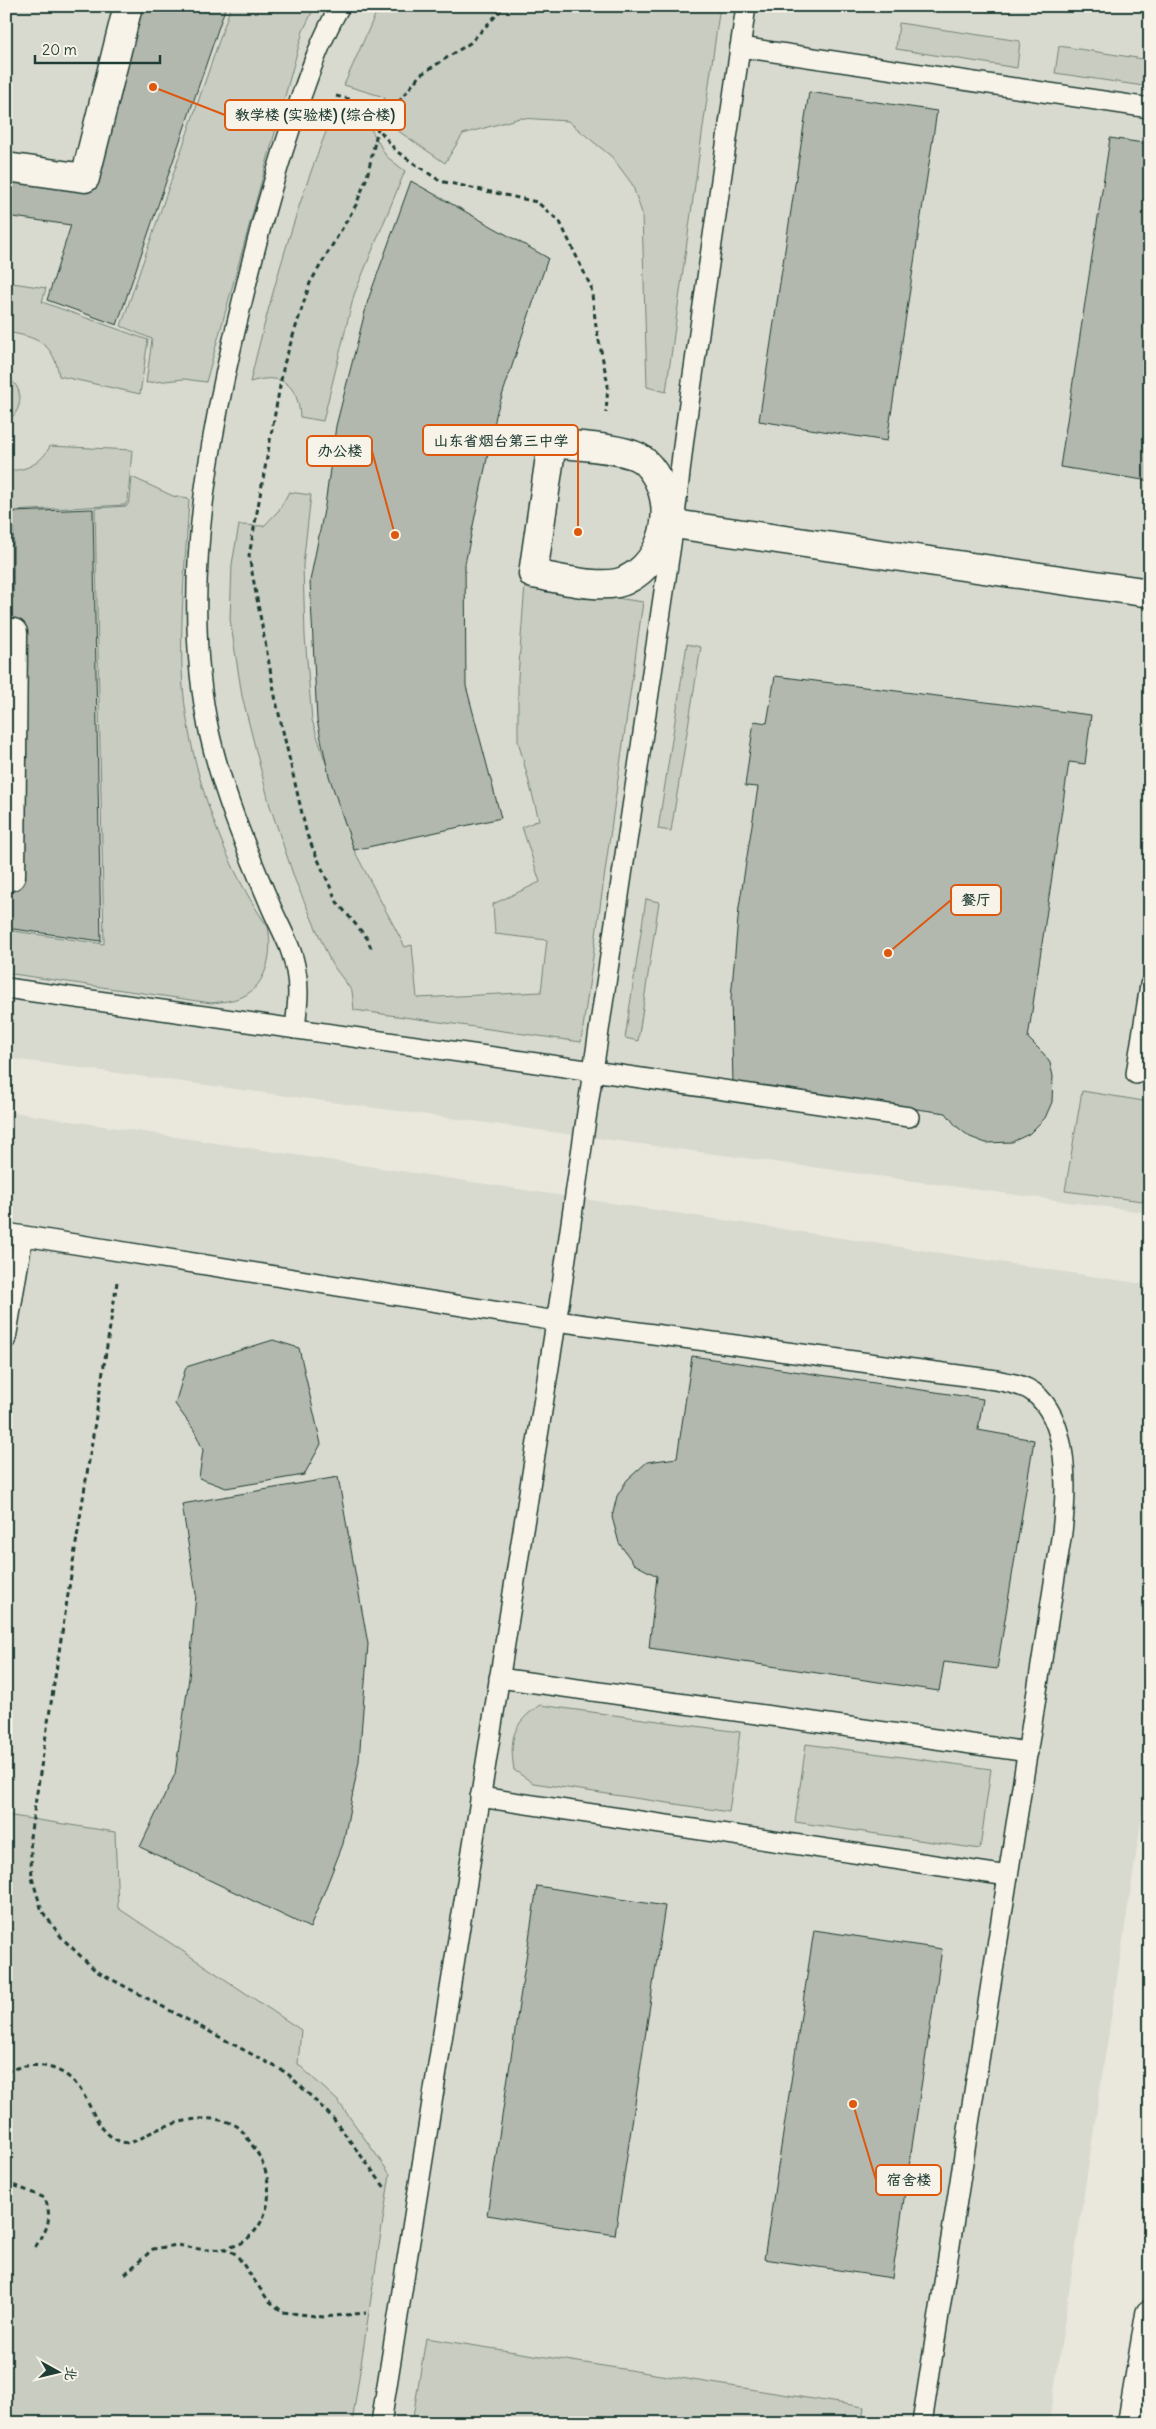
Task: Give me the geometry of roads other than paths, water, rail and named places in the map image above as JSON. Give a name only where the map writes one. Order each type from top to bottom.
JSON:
[{"type":"street","points":[[6,167],[85,178],[128,6]]},
{"type":"street","points":[[552,443],[627,453],[640,457],[651,468],[662,485],[669,527],[645,567],[626,581],[610,585],[533,574],[552,443]]},
{"type":"street","points":[[669,527],[1150,593]]},
{"type":"street","points":[[6,632],[13,633],[11,876],[6,875]]},
{"type":"street","points":[[1132,2423],[1150,2314]]},
{"type":"lane","points":[[295,1029],[299,994],[297,973],[291,947],[273,912],[242,837],[210,737],[199,656],[197,610],[204,496],[222,381],[271,186],[318,49],[340,6]]},
{"type":"lane","points":[[381,2423],[594,1071],[669,527],[684,438],[746,6]]},
{"type":"lane","points":[[740,47],[1150,108]]},
{"type":"lane","points":[[1136,1074],[1150,985]]},
{"type":"lane","points":[[6,988],[909,1117]]},
{"type":"lane","points":[[6,1339],[15,1235],[556,1321],[996,1380],[1022,1386],[1044,1402],[1056,1425],[1061,1445],[1065,1510],[922,2423]]},
{"type":"lane","points":[[499,1678],[1028,1752]]},
{"type":"lane","points":[[480,1797],[1008,1876]]},
{"type":"place","name":"教学楼 (实验楼) (综合楼)","points":[[153,87]]},
{"type":"place","name":"山东省烟台第三中学","points":[[578,532]]},
{"type":"place","name":"办公楼","points":[[395,535]]},
{"type":"place","name":"餐厅","points":[[888,953]]},
{"type":"place","name":"宿舍楼","points":[[853,2104]]}]
